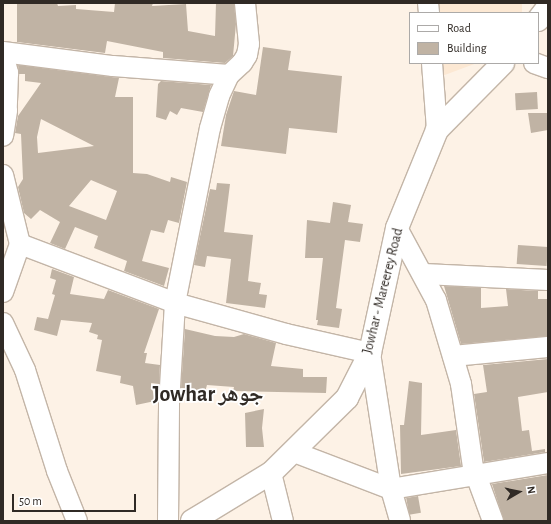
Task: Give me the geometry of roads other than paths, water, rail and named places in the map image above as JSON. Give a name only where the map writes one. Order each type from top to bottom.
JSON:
[{"type":"street","points":[[168,521],[169,404],[175,303],[210,128],[219,96],[229,75],[242,63],[247,55],[249,44],[245,3]]},
{"type":"street","points":[[539,19],[548,7]]},
{"type":"street","points":[[3,136],[7,111],[8,73],[3,53],[113,66],[229,75]]},
{"type":"street","points":[[432,64],[437,130]]},
{"type":"street","name":"Jowhar - Mareerey Road","points":[[192,521],[271,474],[347,398],[370,353],[397,228],[437,130],[502,64]]},
{"type":"street","points":[[537,64],[548,68]]},
{"type":"street","points":[[3,175],[20,244],[3,292]]},
{"type":"street","points":[[397,228],[424,274],[436,300],[461,384],[470,455],[493,521]]},
{"type":"street","points":[[20,244],[175,303],[286,334],[370,353],[391,489],[400,521]]},
{"type":"street","points":[[424,274],[548,280]]},
{"type":"street","points":[[3,323],[25,370],[57,471],[77,521]]},
{"type":"street","points":[[453,356],[548,347]]},
{"type":"street","points":[[294,452],[391,489],[548,463]]},
{"type":"street","points":[[271,474],[283,521]]},
{"type":"district","name":"Jowhar جوهر","points":[[208,395]]}]
